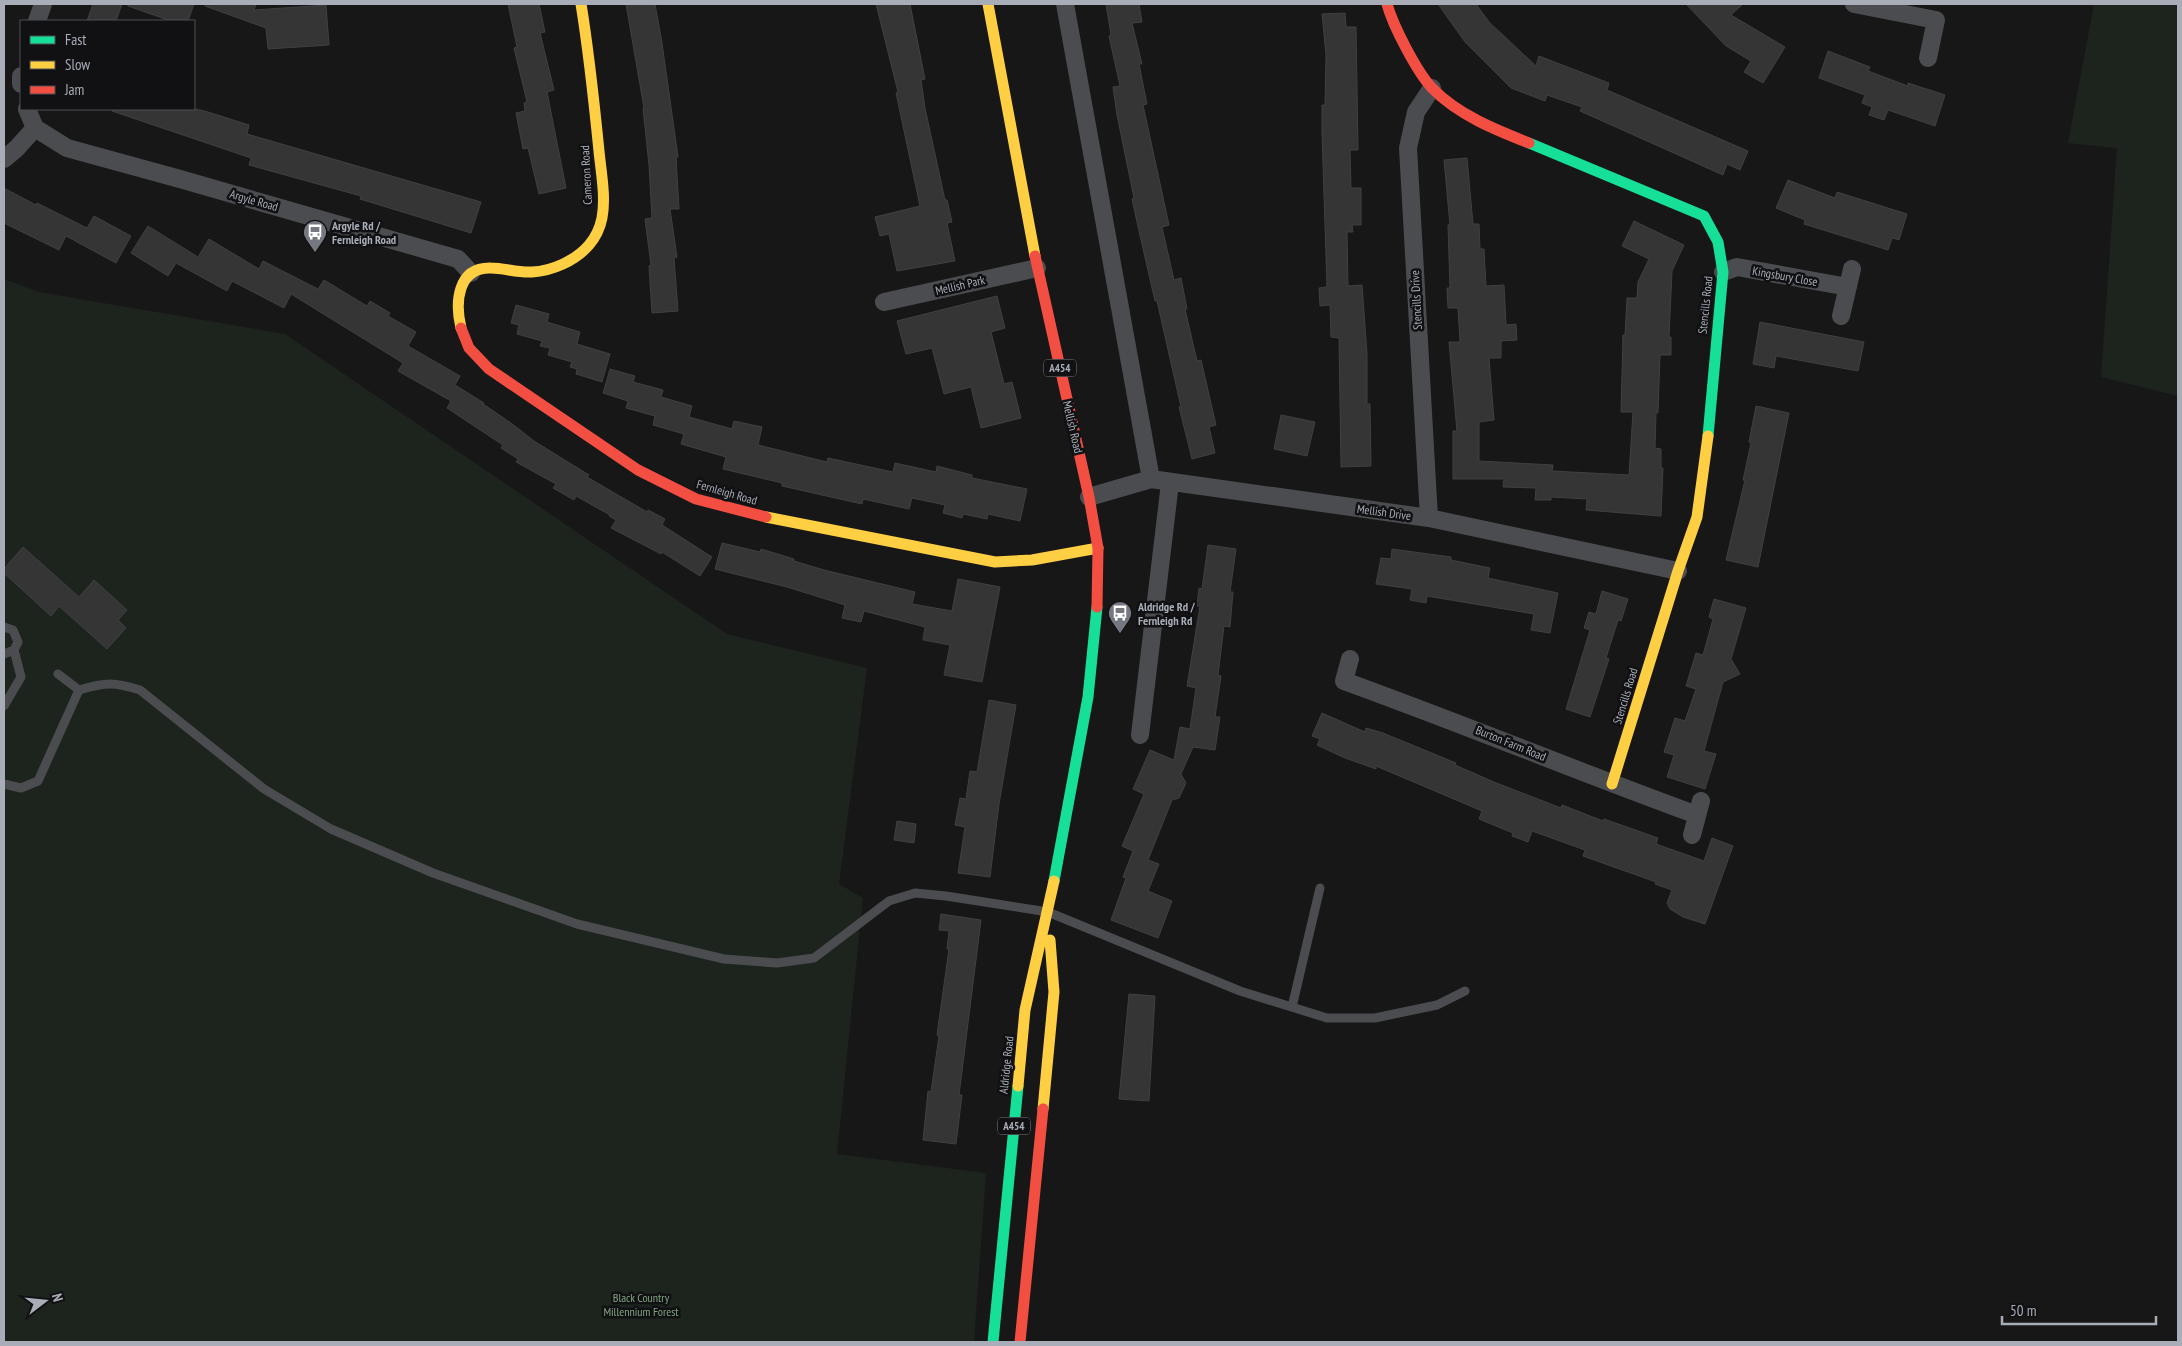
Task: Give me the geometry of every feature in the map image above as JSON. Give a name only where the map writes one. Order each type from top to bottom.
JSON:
[{"type":"street","points":[[37,20],[43,4]]},
{"type":"street","name":"Cameron Road","points":[[471,273],[481,268],[492,266],[519,272],[538,272],[557,267],[585,248],[600,225],[602,200],[596,124],[587,41],[580,4]]},
{"type":"street","name":"Mellish Road","points":[[988,4],[1037,268],[1098,548],[1096,631],[1082,735]]},
{"type":"street","points":[[1064,4],[1151,479]]},
{"type":"street","name":"Stencills Road","points":[[1387,4],[1391,19],[1408,51],[1432,88],[1466,114],[1504,133],[1704,216],[1714,231],[1721,251],[1722,272],[1707,441],[1697,517],[1678,571],[1612,784]]},
{"type":"street","points":[[1854,4],[1936,20],[1928,58]]},
{"type":"street","name":"Stencills Drive","points":[[1429,518],[1408,148],[1416,112],[1432,88]]},
{"type":"street","points":[[4,159],[35,128],[27,110]]},
{"type":"street","name":"Argyle Road","points":[[35,128],[67,148],[180,178],[458,259],[471,273]]},
{"type":"street","name":"Kingsbury Close","points":[[1722,272],[1737,267],[1848,287]]},
{"type":"street","name":"Mellish Park","points":[[884,302],[1037,268]]},
{"type":"street","points":[[1841,316],[1852,269]]},
{"type":"street","name":"Fernleigh Road","points":[[471,273],[463,282],[457,310],[462,336],[474,355],[499,376],[651,477],[694,498],[763,516],[995,562],[1032,560],[1098,548]]},
{"type":"street","name":"Mellish Drive","points":[[1088,496],[1151,479],[1429,518],[1678,571]]},
{"type":"street","points":[[1140,735],[1170,483]]},
{"type":"street","name":"Burton Farm Road","points":[[1350,659],[1344,681],[1479,730],[1612,784],[1699,808],[1692,835]]},
{"type":"street","name":"Aldridge Road","points":[[993,1342],[1025,1010],[1048,912],[1082,735]]},
{"type":"street","name":"Aldridge Road","points":[[1020,1342],[1054,992],[1048,912]]},
{"type":"lane","points":[[4,627],[10,628],[16,634],[18,642],[14,650],[4,654]]},
{"type":"lane","points":[[4,706],[21,677],[19,663],[14,650]]},
{"type":"lane","points":[[58,674],[79,690]]},
{"type":"lane","points":[[4,784],[21,788],[38,781],[79,690],[115,682],[140,690],[264,789],[331,829],[433,873],[577,924],[724,958],[777,963],[814,958],[889,902],[915,893],[1048,912],[1240,991],[1326,1018],[1375,1018],[1437,1005],[1465,991]]},
{"type":"lane","points":[[1292,1006],[1320,888]]},
{"type":"green space","points":[[2094,4],[2178,4],[2178,396],[2101,377],[2117,148],[2068,143]]},
{"type":"green space","name":"Black Country Millennium Forest","points":[[4,279],[39,292],[285,334],[727,634],[867,668],[839,884],[863,898],[837,1154],[986,1173],[974,1342],[4,1342]]},
{"type":"building","points":[[93,4],[122,4],[116,20],[87,20]]},
{"type":"building","points":[[128,4],[194,4],[188,20],[168,20],[128,6]]},
{"type":"building","points":[[206,4],[256,4],[254,10],[326,5],[329,45],[268,49],[266,28],[205,6]]},
{"type":"building","points":[[508,4],[539,4],[545,32],[540,33],[554,90],[547,92],[566,188],[539,194],[528,148],[523,149],[516,113],[525,111],[524,103],[527,102],[514,48],[517,47]]},
{"type":"building","points":[[626,4],[655,4],[662,43],[678,157],[676,157],[679,209],[670,209],[677,257],[674,258],[678,311],[652,313],[649,266],[651,265],[645,219],[652,218],[649,165],[644,108]]},
{"type":"building","points":[[876,4],[910,4],[925,79],[921,80],[925,108],[945,200],[947,200],[952,222],[947,223],[955,261],[897,271],[889,234],[880,236],[875,217],[920,206],[896,93],[898,92]]},
{"type":"building","points":[[1106,4],[1139,4],[1142,22],[1132,23],[1142,64],[1139,64],[1147,104],[1143,105],[1169,225],[1162,227],[1174,280],[1181,278],[1187,309],[1185,309],[1197,361],[1201,360],[1216,425],[1209,427],[1215,453],[1192,459],[1132,199],[1134,198],[1113,87],[1120,86],[1109,36],[1111,35]]},
{"type":"building","points":[[1438,4],[1476,4],[1489,22],[1536,66],[1539,56],[1609,83],[1607,90],[1748,151],[1740,170],[1727,164],[1723,175],[1580,111],[1582,107],[1547,95],[1545,101],[1511,88],[1465,42]]},
{"type":"building","points":[[1686,4],[1743,4],[1731,15],[1785,47],[1763,83],[1744,72],[1751,61],[1726,46]]},
{"type":"building","points":[[1345,13],[1346,27],[1356,27],[1358,150],[1350,150],[1351,188],[1361,188],[1361,225],[1352,225],[1353,232],[1347,232],[1348,286],[1362,285],[1367,354],[1367,404],[1370,404],[1371,466],[1341,467],[1339,338],[1331,337],[1330,305],[1320,306],[1319,288],[1327,287],[1322,133],[1322,105],[1325,105],[1326,55],[1322,14]]},
{"type":"building","points":[[1828,51],[1870,67],[1868,71],[1908,86],[1908,83],[1945,95],[1935,126],[1888,110],[1884,120],[1869,115],[1872,107],[1862,103],[1865,95],[1819,78]]},
{"type":"building","points":[[196,109],[249,125],[247,134],[481,202],[471,233],[360,199],[361,196],[249,165],[251,158],[112,111]]},
{"type":"building","points":[[1467,158],[1473,224],[1479,224],[1480,249],[1484,249],[1486,286],[1504,285],[1506,325],[1516,324],[1517,340],[1501,341],[1501,358],[1489,358],[1494,420],[1479,422],[1479,461],[1553,465],[1552,471],[1629,475],[1633,412],[1621,412],[1623,335],[1625,335],[1627,298],[1637,298],[1638,282],[1649,259],[1622,246],[1634,221],[1684,245],[1672,271],[1669,337],[1671,337],[1671,355],[1660,355],[1655,448],[1661,449],[1661,468],[1663,468],[1661,516],[1586,510],[1587,499],[1551,497],[1551,500],[1535,500],[1536,488],[1503,487],[1504,479],[1453,479],[1453,431],[1457,431],[1449,342],[1460,342],[1458,308],[1448,308],[1447,288],[1450,288],[1448,225],[1450,225],[1444,160]]},
{"type":"building","points":[[1788,180],[1835,198],[1837,192],[1907,214],[1899,240],[1892,238],[1888,250],[1804,224],[1805,220],[1776,208]]},
{"type":"building","points":[[4,188],[87,228],[94,216],[131,236],[116,263],[66,236],[59,250],[4,223]]},
{"type":"building","points":[[148,226],[198,257],[209,239],[259,269],[263,261],[318,289],[324,280],[367,306],[370,301],[390,313],[388,316],[416,332],[408,346],[460,376],[455,385],[484,403],[534,441],[589,475],[587,477],[647,512],[648,510],[665,519],[662,525],[712,557],[700,576],[662,552],[661,554],[611,528],[616,520],[610,515],[576,496],[574,500],[553,488],[556,484],[516,462],[518,459],[501,448],[503,445],[447,408],[451,401],[398,371],[403,363],[291,294],[284,308],[232,281],[227,291],[176,263],[168,276],[131,253]]},
{"type":"building","points":[[997,296],[1005,328],[991,332],[1004,384],[1012,382],[1021,418],[981,428],[971,387],[944,394],[932,348],[906,354],[897,321]]},
{"type":"building","points":[[516,305],[549,314],[547,322],[580,332],[577,344],[610,354],[602,382],[576,374],[577,369],[570,367],[572,362],[548,355],[550,348],[540,346],[542,341],[517,334],[519,325],[511,323]]},
{"type":"building","points":[[1760,322],[1864,342],[1858,371],[1776,356],[1774,368],[1753,364]]},
{"type":"building","points":[[610,369],[635,376],[633,382],[663,390],[661,397],[692,406],[689,417],[732,429],[734,421],[762,427],[758,445],[827,462],[828,458],[893,472],[895,463],[936,472],[937,466],[972,475],[972,478],[1027,489],[1020,521],[988,514],[987,519],[963,514],[962,518],[943,513],[945,505],[912,498],[909,509],[863,499],[862,504],[782,486],[782,483],[723,469],[726,457],[681,444],[684,434],[653,425],[655,416],[626,408],[628,401],[603,393]]},
{"type":"building","points":[[1756,406],[1789,413],[1758,567],[1726,560],[1745,480],[1743,480]]},
{"type":"building","points":[[1281,415],[1315,422],[1307,456],[1274,449]]},
{"type":"building","points":[[722,543],[760,552],[761,549],[824,570],[915,592],[912,604],[952,611],[958,579],[1000,587],[982,682],[944,675],[950,645],[923,640],[925,627],[864,611],[861,622],[842,618],[845,605],[787,587],[715,569]]},
{"type":"building","points":[[1208,545],[1236,549],[1230,592],[1233,592],[1230,627],[1224,626],[1218,675],[1221,676],[1215,717],[1220,717],[1215,750],[1193,747],[1181,774],[1186,783],[1179,798],[1172,800],[1148,860],[1159,864],[1148,891],[1172,901],[1158,938],[1111,920],[1126,878],[1123,877],[1133,851],[1122,846],[1144,794],[1133,789],[1150,750],[1174,760],[1180,727],[1190,729],[1196,688],[1187,686],[1200,606],[1197,606],[1199,588],[1202,589]]},
{"type":"building","points":[[23,547],[79,597],[94,580],[127,610],[118,620],[126,628],[107,649],[59,606],[51,616],[4,573],[4,569]]},
{"type":"building","points":[[1392,549],[1451,557],[1451,560],[1490,568],[1488,578],[1558,593],[1550,633],[1531,630],[1534,614],[1427,596],[1426,603],[1410,600],[1412,589],[1376,584],[1381,558],[1391,559]]},
{"type":"building","points":[[1602,591],[1628,599],[1621,621],[1618,620],[1606,658],[1609,659],[1590,717],[1566,709],[1590,630],[1584,628],[1589,612],[1596,614]]},
{"type":"building","points":[[1714,599],[1746,608],[1731,659],[1740,674],[1723,682],[1704,751],[1716,754],[1705,789],[1667,777],[1674,755],[1664,752],[1675,718],[1685,721],[1696,689],[1686,686],[1696,653],[1703,655],[1713,619],[1709,617]]},
{"type":"building","points":[[989,700],[1016,705],[999,804],[990,877],[958,873],[965,827],[955,825],[960,798],[966,799],[970,771],[977,772]]},
{"type":"building","points":[[1322,713],[1365,732],[1366,728],[1383,733],[1456,763],[1455,765],[1494,782],[1561,808],[1562,805],[1603,821],[1604,819],[1658,838],[1656,844],[1704,861],[1712,838],[1733,846],[1705,924],[1683,917],[1670,909],[1667,903],[1672,890],[1655,884],[1656,882],[1583,856],[1585,850],[1532,831],[1528,842],[1512,836],[1513,833],[1479,819],[1482,811],[1376,766],[1376,769],[1317,745],[1320,739],[1312,736]]},
{"type":"building","points":[[897,821],[916,824],[914,843],[894,840]]},
{"type":"building","points":[[941,914],[981,920],[959,1095],[962,1095],[956,1144],[923,1140],[928,1091],[931,1092],[939,1036],[937,1035],[949,949],[947,949],[949,931],[939,930]]},
{"type":"building","points":[[1129,994],[1155,996],[1149,1101],[1119,1099]]},
{"type":"traffic: fast","points":[[1529,143],[1704,216],[1718,242],[1723,272],[1708,436]]},
{"type":"traffic: fast","points":[[1054,881],[1088,697],[1097,607]]},
{"type":"traffic: fast","points":[[993,1342],[1018,1086]]},
{"type":"traffic: slow","points":[[461,328],[458,308],[459,298],[461,288],[471,273],[480,269],[491,268],[527,272],[555,267],[583,251],[597,233],[600,225],[604,202],[603,184],[581,4]]},
{"type":"traffic: slow","points":[[988,4],[1035,256]]},
{"type":"traffic: slow","points":[[1612,784],[1678,571],[1697,517],[1708,436]]},
{"type":"traffic: slow","points":[[766,517],[995,562],[1032,560],[1098,548]]},
{"type":"traffic: slow","points":[[1018,1086],[1025,1010],[1054,881]]},
{"type":"traffic: slow","points":[[1043,1109],[1054,992],[1050,940]]},
{"type":"traffic: jam","points":[[1387,4],[1394,24],[1419,71],[1442,98],[1465,114],[1529,143]]},
{"type":"traffic: jam","points":[[1035,256],[1089,497],[1098,548],[1097,607]]},
{"type":"traffic: jam","points":[[461,328],[469,348],[489,369],[638,470],[696,499],[766,517]]},
{"type":"traffic: jam","points":[[1020,1342],[1043,1109]]},
{"type":"place","name":"Argyle Rd / Fernleigh Road","points":[[315,253]]},
{"type":"place","name":"Aldridge Rd / Fernleigh Rd","points":[[1120,634]]}]
